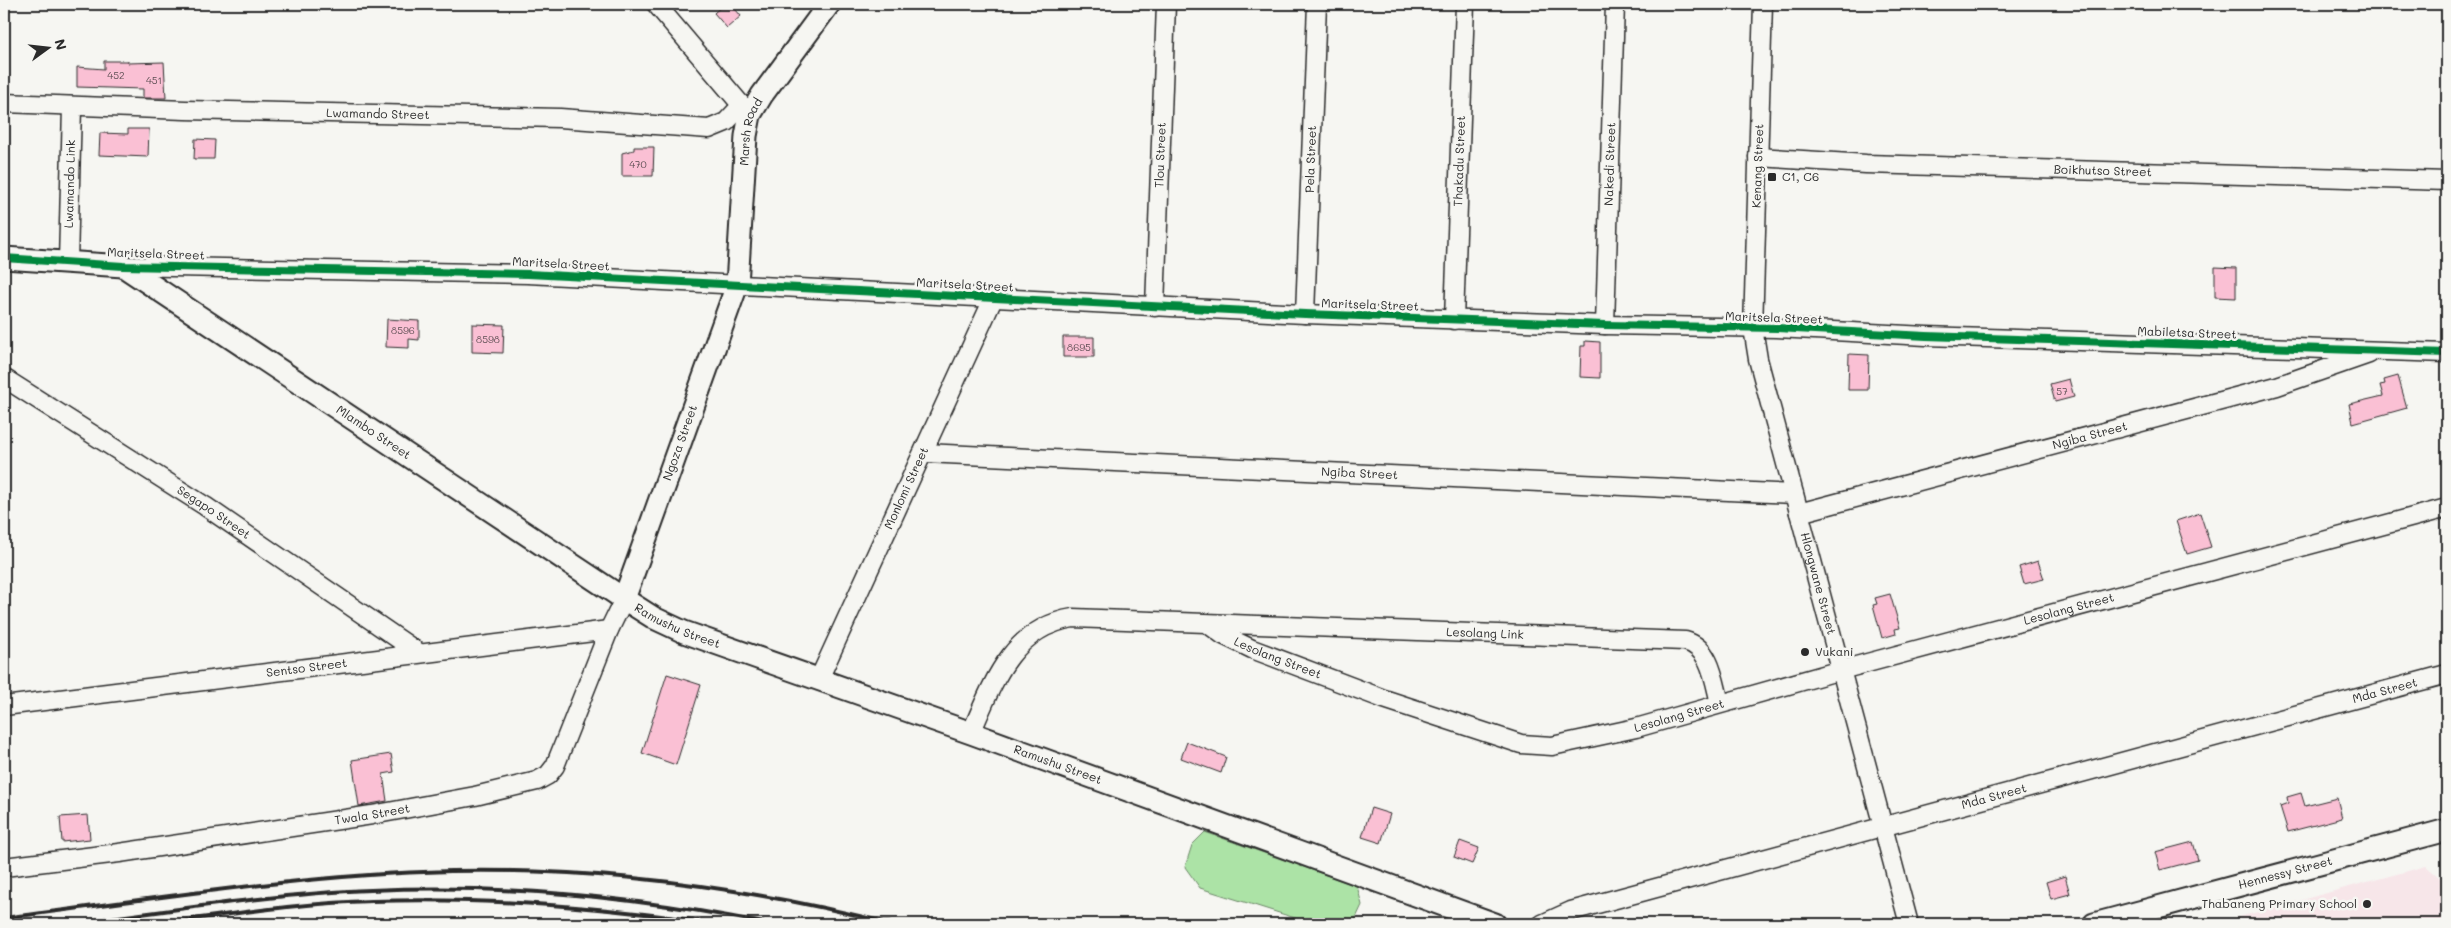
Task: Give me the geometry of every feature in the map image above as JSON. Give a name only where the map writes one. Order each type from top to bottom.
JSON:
[{"type":"street","points":[[656,4],[746,110]]},
{"type":"street","name":"Marsh Road","points":[[738,286],[746,110],[762,95],[829,4]]},
{"type":"street","name":"Tlou Street","points":[[1156,307],[1166,4]]},
{"type":"street","name":"Pela Street","points":[[1305,314],[1317,4]]},
{"type":"street","name":"Thakadu Street","points":[[1454,320],[1465,4]]},
{"type":"street","name":"Nakedi Street","points":[[1605,325],[1615,4]]},
{"type":"street","name":"Kenang Street","points":[[1753,328],[1763,4]]},
{"type":"street","name":"Lwamando Street","points":[[4,103],[72,107],[560,118],[709,129],[726,122],[746,110]]},
{"type":"street","name":"Lwamando Link","points":[[68,262],[72,107]]},
{"type":"street","name":"Boikhutso Street","points":[[1758,157],[1866,164],[2447,181]]},
{"type":"street","name":"Maritsela Street","points":[[4,258],[123,266],[429,270],[1305,314],[1605,325],[1753,328],[1926,336]]},
{"type":"street","name":"Mlambo Street","points":[[123,266],[624,599]]},
{"type":"street","name":"Ngoza Street","points":[[624,599],[738,286]]},
{"type":"street","name":"Monlomi Street","points":[[819,679],[925,453],[994,297]]},
{"type":"street","name":"Hlongwane Street","points":[[1753,328],[1758,359],[1909,924]]},
{"type":"street","name":"Mabiletsa Street","points":[[1926,336],[2447,353]]},
{"type":"street","name":"Ngiba Street","points":[[1799,513],[2277,386],[2379,351]]},
{"type":"street","name":"Segapo Street","points":[[4,378],[205,506],[419,652]]},
{"type":"street","name":"Ngiba Street","points":[[925,453],[1794,494]]},
{"type":"street","name":"Lesolang Street","points":[[1208,624],[1223,635],[1271,657],[1384,699],[1521,744],[1556,745],[1636,728],[1841,670],[2447,508]]},
{"type":"street","name":"Twala Street","points":[[4,867],[119,853],[372,815],[475,796],[537,781],[548,775],[555,766],[609,630],[624,599]]},
{"type":"street","name":"Ramushu Street","points":[[624,599],[654,618],[684,632],[971,733],[1494,924]]},
{"type":"street","points":[[971,733],[987,697],[1013,652],[1026,639],[1048,624],[1073,618],[1092,618],[1208,624]]},
{"type":"street","name":"Lesolang Link","points":[[1208,624],[1685,640],[1693,643],[1704,652],[1720,703]]},
{"type":"street","name":"Sentso Street","points":[[4,706],[419,652],[609,630]]},
{"type":"street","name":"Mda Street","points":[[1542,924],[1571,912],[1882,826],[2447,674]]},
{"type":"street","name":"Hennessy Street","points":[[2094,924],[2447,830]]},
{"type":"shaded area","name":"Thabaneng Primary School","points":[[2426,866],[2447,884],[2447,924],[2213,924]]},
{"type":"green space","points":[[1205,832],[1357,886],[1362,905],[1355,920],[1347,924],[1314,924],[1200,888],[1185,867],[1192,845]]},
{"type":"building","points":[[724,4],[731,4],[741,16],[727,28],[714,13]]},
{"type":"building","points":[[104,61],[128,61],[128,63],[164,62],[166,98],[143,98],[143,89],[77,87],[77,67],[104,69]]},
{"type":"building","points":[[128,129],[149,129],[148,157],[99,155],[100,133],[128,134]]},
{"type":"building","points":[[195,139],[215,140],[214,159],[194,159]]},
{"type":"building","points":[[634,147],[654,147],[653,176],[622,176],[622,153],[634,150]]},
{"type":"building","points":[[2215,267],[2236,268],[2236,298],[2215,297]]},
{"type":"building","points":[[387,319],[419,321],[419,340],[409,339],[409,348],[386,347]]},
{"type":"building","points":[[472,324],[504,325],[503,353],[472,352]]},
{"type":"building","points":[[1063,337],[1094,337],[1094,357],[1063,357]]},
{"type":"building","points":[[1585,341],[1600,342],[1600,378],[1580,377],[1581,346],[1585,346]]},
{"type":"building","points":[[1849,354],[1869,355],[1868,390],[1848,390]]},
{"type":"building","points":[[2398,376],[2407,408],[2353,423],[2349,404],[2383,396],[2380,385],[2385,384],[2384,380]]},
{"type":"building","points":[[2069,379],[2074,397],[2055,402],[2050,384]]},
{"type":"building","points":[[2200,513],[2211,547],[2187,554],[2176,521]]},
{"type":"building","points":[[2038,561],[2044,579],[2024,584],[2019,567]]},
{"type":"building","points":[[1890,594],[1900,628],[1895,629],[1896,634],[1882,638],[1873,605],[1877,604],[1875,598]]},
{"type":"building","points":[[667,674],[701,685],[676,765],[642,753]]},
{"type":"building","points":[[1187,742],[1226,757],[1221,773],[1181,758]]},
{"type":"building","points":[[391,754],[394,772],[383,774],[387,801],[359,806],[352,760]]},
{"type":"building","points":[[2301,793],[2305,806],[2337,798],[2342,818],[2288,832],[2280,806],[2288,803],[2287,797]]},
{"type":"building","points":[[1371,808],[1390,814],[1381,843],[1362,837]]},
{"type":"building","points":[[88,815],[90,839],[62,842],[60,817]]},
{"type":"building","points":[[1460,841],[1479,848],[1472,864],[1454,857]]},
{"type":"building","points":[[2193,842],[2198,860],[2160,870],[2155,852]]},
{"type":"building","points":[[2065,876],[2070,894],[2051,899],[2046,882]]},
{"type":"railway","points":[[4,918],[227,889],[339,877],[395,873],[507,871],[562,873],[673,882],[783,900],[892,924]]},
{"type":"railway","points":[[67,924],[295,895],[421,889],[522,891],[621,900],[671,906],[769,924]]},
{"type":"railway","points":[[154,924],[317,904],[415,900],[502,902],[589,908],[719,924]]},
{"type":"railway","points":[[322,924],[372,922],[467,924]]},
{"type":"cycle path","points":[[4,258],[123,266],[528,274],[1305,314],[1605,325],[1777,328],[1926,336],[2447,353]]},
{"type":"place","name":"C1, C6","points":[[1772,177]]},
{"type":"place","name":"Vukani","points":[[1805,652]]},
{"type":"place","name":"Thabaneng Primary School","points":[[2367,904]]}]
